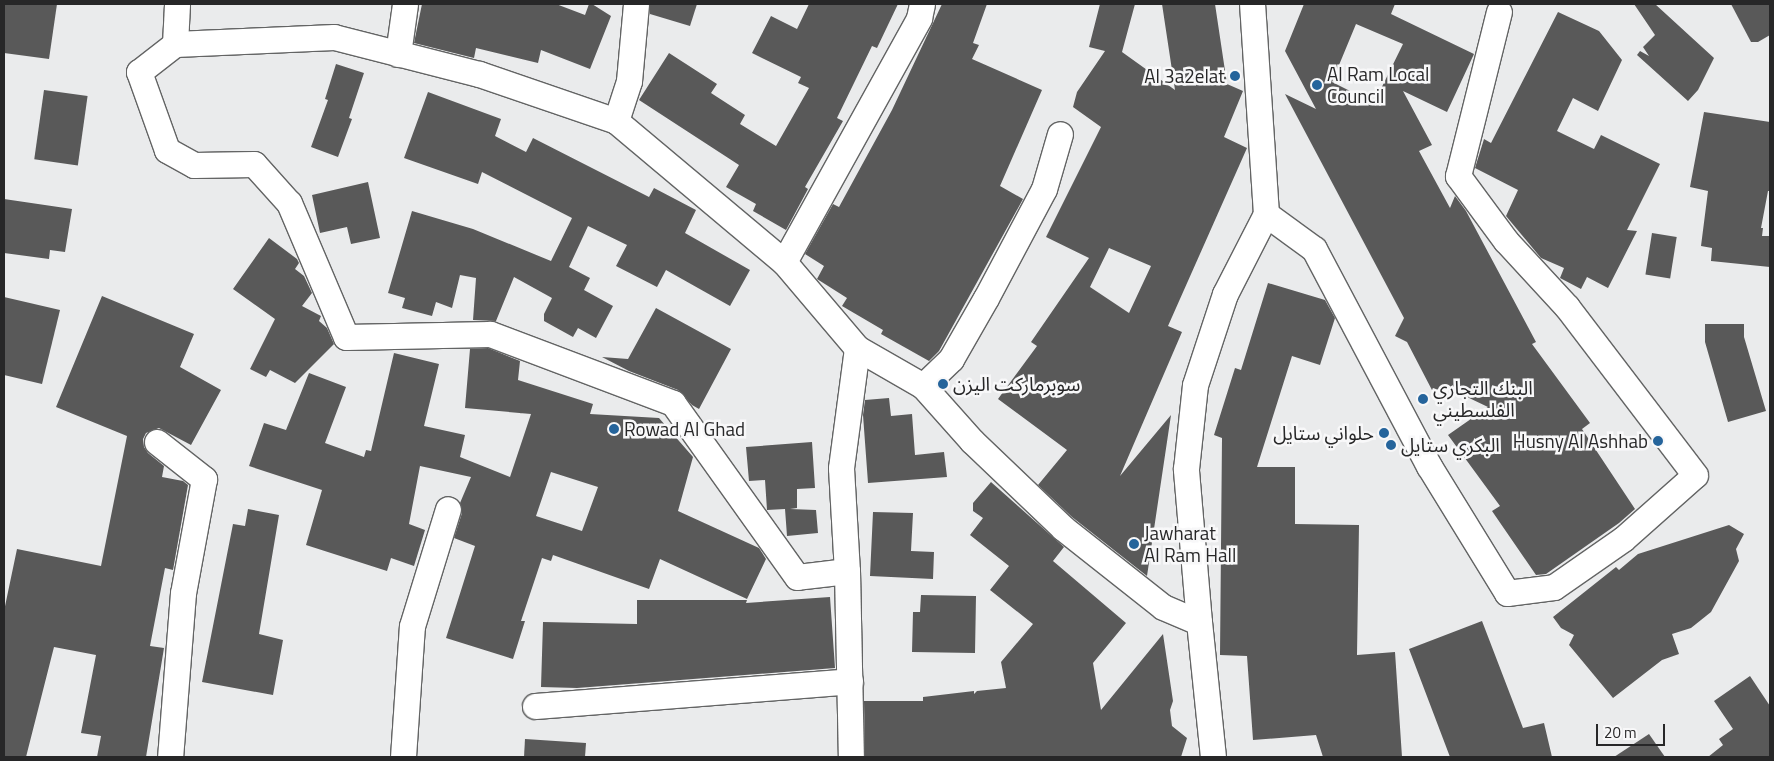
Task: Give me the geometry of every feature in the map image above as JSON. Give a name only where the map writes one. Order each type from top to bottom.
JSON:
[{"type":"street","points":[[175,44],[177,4]]},
{"type":"street","points":[[398,54],[405,4]]},
{"type":"street","points":[[616,121],[629,81],[636,4]]},
{"type":"street","points":[[784,262],[919,18],[922,4]]},
{"type":"street","points":[[1213,757],[1186,469],[1195,385],[1226,294],[1266,214],[1252,4]]},
{"type":"street","points":[[1266,214],[1314,249],[1430,466],[1507,593],[1554,587],[1623,539],[1695,475],[1567,307],[1506,241],[1458,176],[1499,12]]},
{"type":"street","points":[[847,572],[797,577],[673,403],[490,334],[346,337],[289,203],[254,164],[194,165],[167,150],[139,72],[175,44],[334,37],[478,74],[616,121],[784,262],[857,348],[923,386],[972,441],[1063,528],[1163,607],[1199,622]]},
{"type":"street","points":[[923,386],[951,359],[986,298],[1044,189],[1060,134]]},
{"type":"street","points":[[851,757],[847,572],[841,468],[857,348]]},
{"type":"street","points":[[157,442],[204,479],[183,593],[170,757]]},
{"type":"street","points":[[402,757],[412,626],[448,509]]},
{"type":"street","points":[[535,706],[850,681]]},
{"type":"building","points":[[4,4],[57,4],[49,59],[4,53]]},
{"type":"building","points":[[422,4],[556,4],[585,15],[589,4],[592,4],[611,16],[590,69],[541,50],[538,63],[476,48],[474,58],[414,43]]},
{"type":"building","points":[[650,4],[697,4],[690,26],[650,14]]},
{"type":"building","points":[[809,4],[898,4],[877,48],[872,46],[837,118],[843,121],[805,187],[808,189],[786,230],[753,211],[756,204],[726,187],[739,165],[639,100],[669,53],[717,84],[711,93],[745,115],[740,124],[776,146],[809,88],[798,83],[801,77],[752,53],[771,16],[797,29]]},
{"type":"building","points":[[942,4],[987,4],[973,43],[979,45],[972,59],[1042,90],[1000,186],[1023,199],[939,351],[929,361],[881,334],[883,330],[842,306],[847,298],[817,279],[824,266],[805,254],[833,204],[839,207],[892,110]]},
{"type":"building","points":[[1100,4],[1135,4],[1122,52],[1175,90],[1162,4],[1215,4],[1227,84],[1243,91],[1224,137],[1247,148],[1168,326],[1182,332],[1120,476],[1171,415],[1147,576],[1072,517],[1038,485],[1067,450],[998,399],[1037,346],[1031,342],[1089,258],[1046,237],[1101,127],[1073,107],[1077,92],[1105,51],[1089,47]],"holes":[[[1109,248],[1151,266],[1129,313],[1090,287]]]},
{"type":"building","points":[[1304,4],[1395,4],[1391,14],[1474,54],[1447,112],[1403,91],[1432,145],[1419,151],[1450,208],[1455,196],[1466,211],[1536,342],[1532,344],[1590,423],[1582,429],[1635,509],[1619,523],[1546,574],[1536,575],[1492,511],[1500,506],[1448,435],[1488,407],[1444,386],[1433,392],[1407,342],[1395,336],[1404,318],[1285,94],[1316,109],[1285,51]],"holes":[[[1356,24],[1403,44],[1374,103],[1332,82]]]},
{"type":"building","points":[[1634,4],[1655,4],[1714,58],[1698,90],[1688,101],[1637,55],[1640,51],[1649,56],[1643,47],[1655,35]]},
{"type":"building","points":[[1731,4],[1770,4],[1770,35],[1758,42],[1751,42]]},
{"type":"building","points":[[1558,12],[1599,31],[1622,60],[1598,111],[1573,98],[1557,131],[1594,149],[1601,135],[1660,164],[1627,230],[1637,231],[1608,288],[1587,277],[1581,289],[1560,278],[1564,268],[1541,258],[1506,216],[1518,190],[1475,168],[1484,139],[1491,143]]},
{"type":"building","points":[[336,64],[364,73],[349,118],[352,119],[338,157],[311,147],[328,100],[325,99]]},
{"type":"building","points":[[44,90],[88,96],[78,165],[34,159]]},
{"type":"building","points":[[428,92],[501,119],[495,136],[526,152],[533,138],[649,197],[654,188],[696,210],[685,233],[750,270],[730,306],[666,270],[657,287],[616,266],[627,245],[588,226],[569,267],[590,278],[584,290],[613,306],[596,338],[578,328],[573,337],[544,321],[544,314],[552,298],[514,277],[496,321],[473,320],[476,278],[460,275],[452,308],[436,302],[432,316],[402,308],[405,298],[388,293],[412,211],[473,229],[551,261],[572,218],[482,172],[478,184],[404,158]]},
{"type":"building","points":[[1704,112],[1770,122],[1770,191],[1768,191],[1761,228],[1763,228],[1762,236],[1770,236],[1770,267],[1711,261],[1712,248],[1701,246],[1708,191],[1690,187]]},
{"type":"building","points":[[368,182],[380,238],[351,244],[347,227],[320,233],[312,195]]},
{"type":"building","points":[[4,199],[72,209],[65,252],[50,250],[49,259],[4,253]]},
{"type":"building","points":[[1652,233],[1677,237],[1670,278],[1645,274]]},
{"type":"building","points":[[269,238],[297,259],[299,263],[295,269],[304,276],[312,293],[302,306],[321,316],[319,321],[327,328],[334,344],[295,383],[270,370],[266,377],[250,369],[275,319],[233,289]]},
{"type":"building","points":[[1268,283],[1325,300],[1335,318],[1320,365],[1292,356],[1257,467],[1295,467],[1295,524],[1359,525],[1357,655],[1395,652],[1402,757],[1323,757],[1316,735],[1253,740],[1247,656],[1220,655],[1222,438],[1214,435],[1235,368],[1241,370]]},
{"type":"building","points":[[102,296],[194,334],[180,367],[221,390],[191,445],[159,428],[146,433],[143,439],[144,447],[148,453],[164,466],[162,477],[183,481],[188,485],[173,570],[165,568],[150,646],[164,648],[146,757],[97,757],[101,736],[81,733],[96,655],[54,647],[26,757],[4,757],[4,611],[17,549],[101,566],[127,436],[56,407]]},
{"type":"building","points":[[4,297],[60,310],[42,384],[4,375]]},
{"type":"building","points":[[656,308],[731,349],[699,409],[692,405],[678,390],[629,371],[602,357],[628,359]]},
{"type":"building","points":[[1705,324],[1744,324],[1744,337],[1766,411],[1728,422],[1705,342]]},
{"type":"building","points":[[488,348],[520,361],[518,380],[593,404],[590,414],[659,418],[693,457],[678,511],[759,548],[766,559],[747,599],[660,559],[649,589],[553,555],[551,561],[542,558],[521,621],[525,621],[513,659],[446,638],[475,546],[454,538],[462,513],[460,503],[471,477],[420,466],[409,524],[425,530],[414,566],[391,558],[387,571],[306,545],[322,490],[249,466],[264,423],[286,430],[309,373],[346,387],[325,443],[364,457],[366,450],[371,451],[394,353],[439,364],[424,426],[465,435],[460,457],[510,477],[531,414],[465,408],[470,349]],"holes":[[[551,472],[598,487],[582,531],[536,516]]]},
{"type":"building","points":[[889,398],[891,416],[912,414],[915,455],[944,452],[947,477],[868,483],[863,415],[865,400]]},
{"type":"building","points":[[812,442],[815,488],[797,489],[797,508],[790,509],[816,510],[818,533],[787,536],[785,509],[767,510],[765,480],[749,481],[746,447]]},
{"type":"building","points":[[991,482],[1064,547],[1053,561],[1126,623],[1093,663],[1101,710],[1163,634],[1173,701],[1170,710],[1172,726],[1187,738],[1181,757],[865,757],[864,701],[923,701],[923,697],[974,691],[974,694],[977,691],[1006,688],[1001,662],[1033,624],[990,590],[1009,566],[970,535],[983,518],[973,511],[973,503]]},
{"type":"building","points":[[248,509],[279,515],[259,634],[283,640],[273,695],[202,682],[233,524],[245,526]]},
{"type":"building","points":[[873,512],[913,513],[911,551],[934,552],[933,579],[870,576]]},
{"type":"building","points":[[1729,525],[1744,534],[1736,549],[1739,561],[1711,612],[1691,628],[1672,634],[1679,654],[1662,660],[1613,698],[1569,645],[1574,635],[1561,628],[1553,617],[1616,567],[1619,570],[1638,554]]},
{"type":"building","points":[[921,595],[976,596],[975,653],[912,652],[913,612],[920,612]]},
{"type":"building","points":[[830,597],[835,668],[577,688],[541,687],[543,622],[637,624],[637,600],[747,600],[746,603]]},
{"type":"building","points":[[1482,621],[1523,728],[1544,723],[1552,757],[1450,757],[1409,649]]},
{"type":"building","points":[[1750,676],[1770,706],[1770,757],[1708,757],[1723,745],[1719,739],[1733,729],[1714,701]]},
{"type":"building","points":[[1649,734],[1665,757],[1614,757]]},
{"type":"building","points":[[525,739],[586,743],[585,757],[524,757]]},
{"type":"place","name":"Al 3a2elat","points":[[1235,76]]},
{"type":"place","name":"Al Ram Local Council","points":[[1317,85]]},
{"type":"place","name":"سوبرماركت اليزن","points":[[943,384]]},
{"type":"place","name":"البنك التجاري الفلسطيني","points":[[1423,399]]},
{"type":"place","name":"Rowad Al Ghad","points":[[614,429]]},
{"type":"place","name":"حلواني ستايل","points":[[1384,433]]},
{"type":"place","name":"Husny Al Ashhab","points":[[1658,441]]},
{"type":"place","name":"البكري ستايل","points":[[1391,445]]},
{"type":"place","name":"Jawharat Al Ram Hall","points":[[1134,544]]}]
